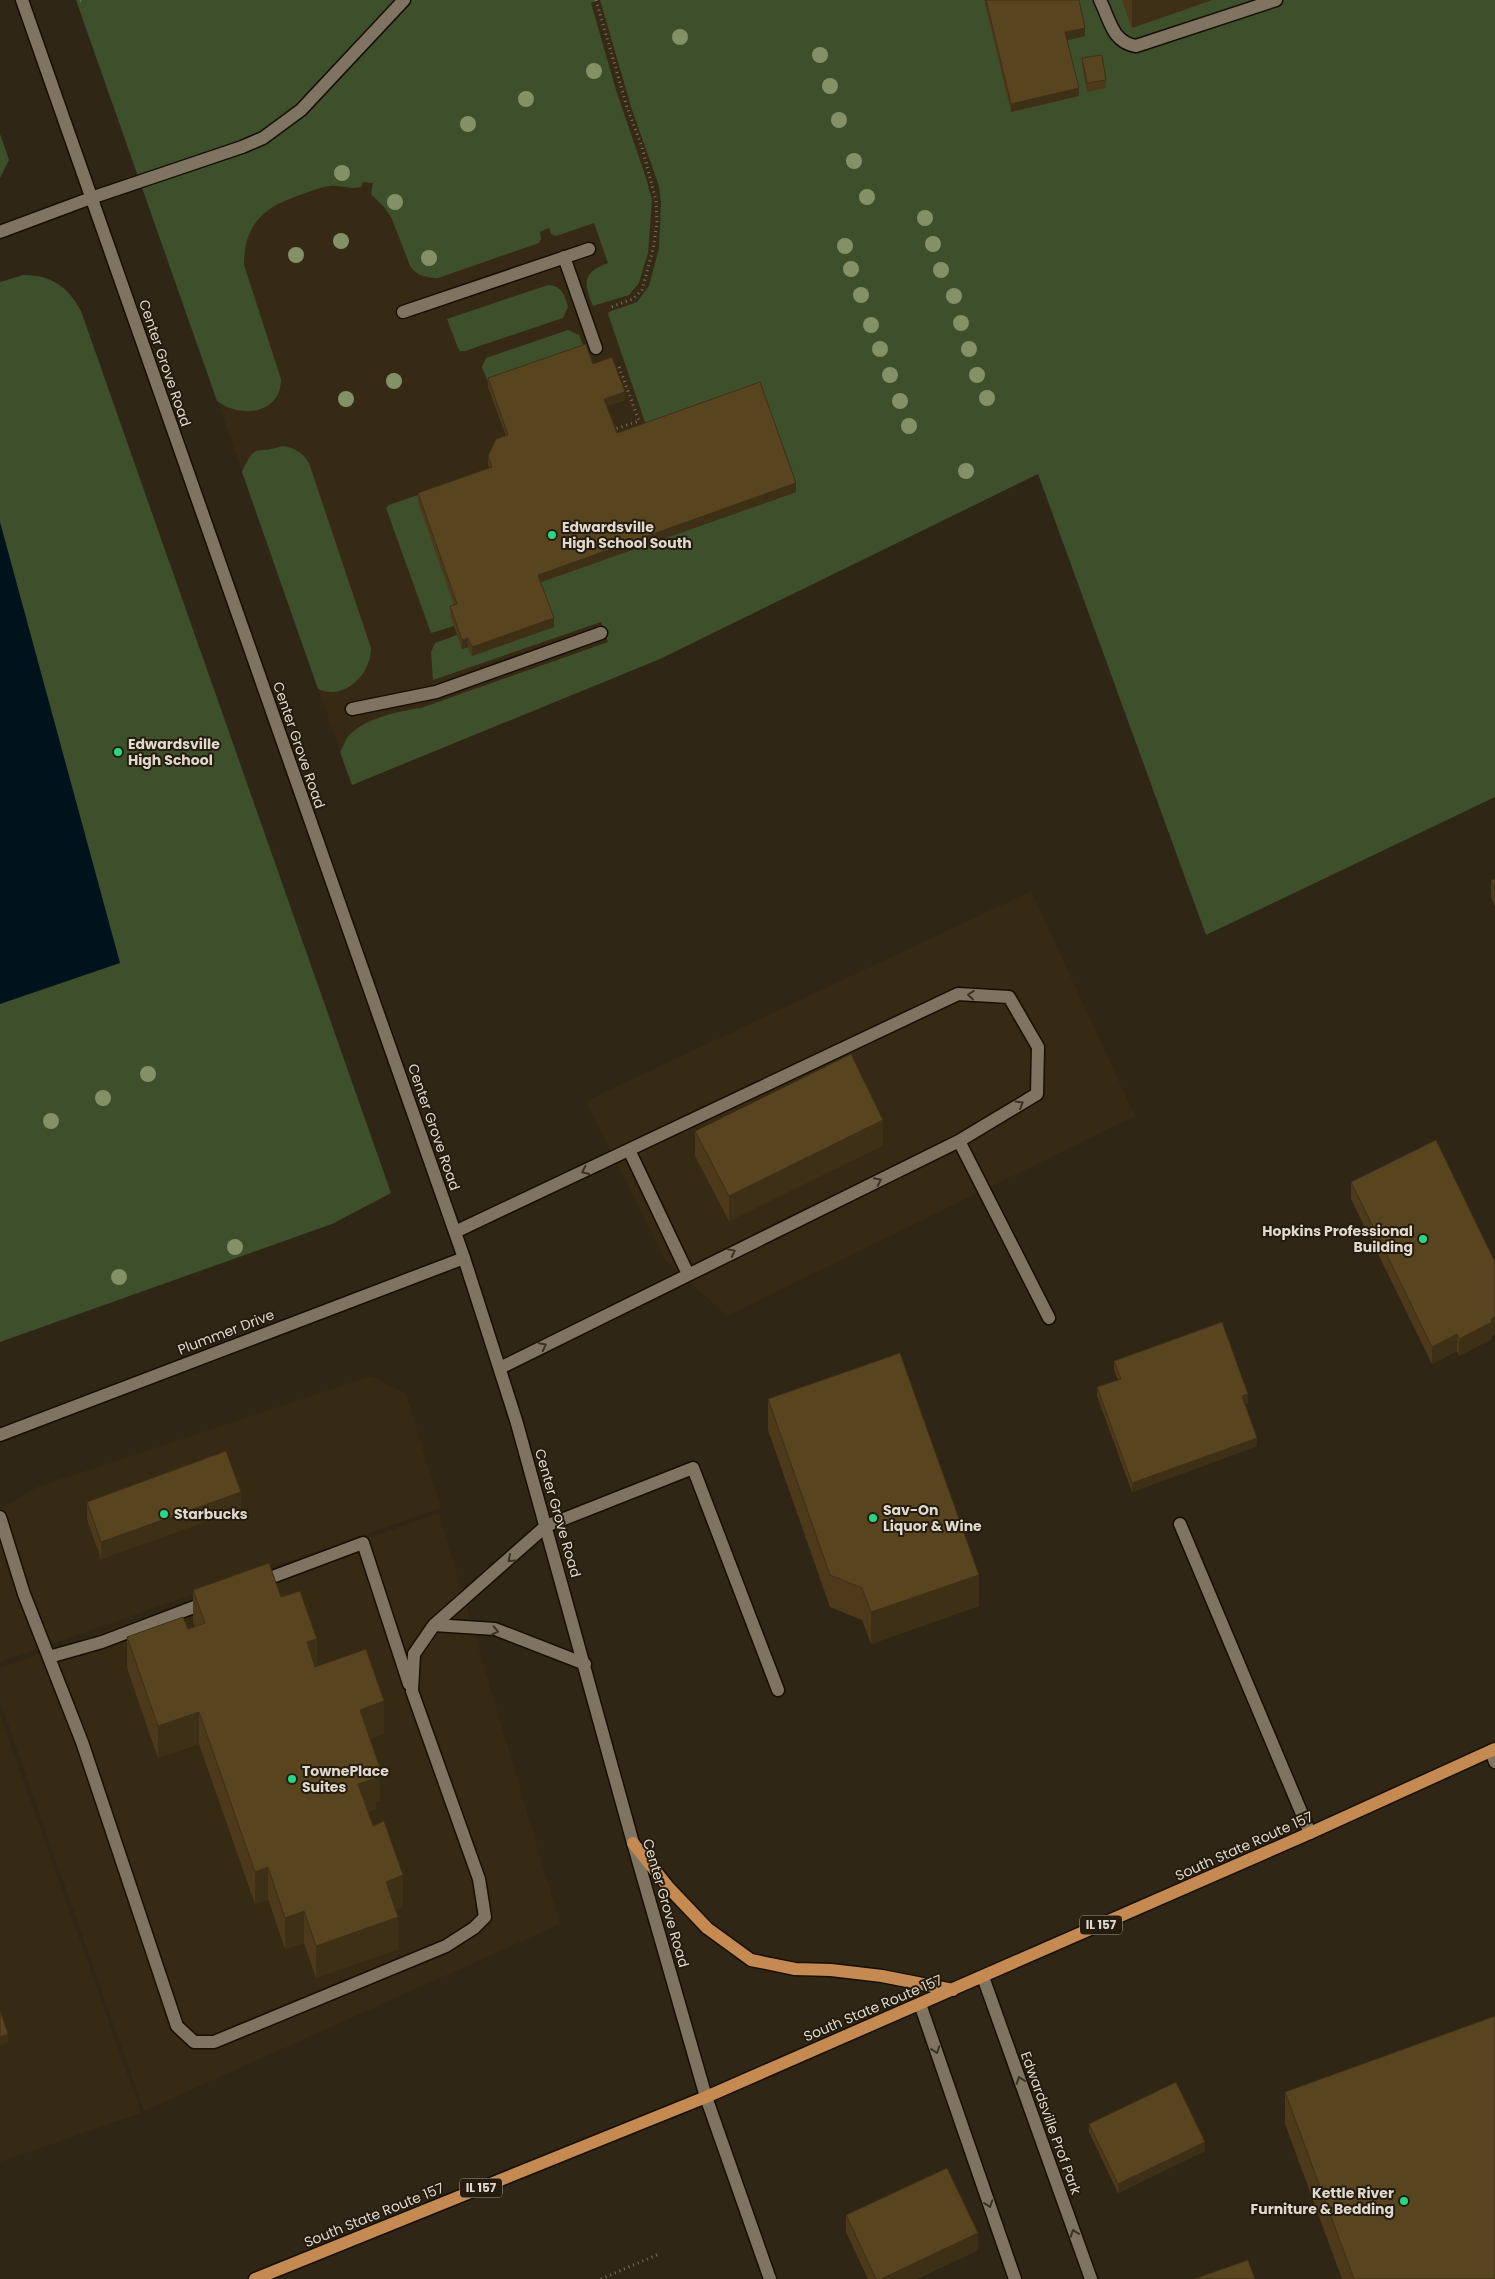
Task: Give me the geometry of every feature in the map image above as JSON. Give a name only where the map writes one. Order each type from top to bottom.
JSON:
[{"type":"main road","name":"South State Route 157","points":[[255,2279],[706,2097],[1494,1754]]},
{"type":"main road","points":[[633,1843],[669,1888],[707,1928],[752,1960],[795,1970],[831,1970],[882,1976],[953,1990]]},
{"type":"street","name":"Center Grove Road","points":[[22,0],[464,1258],[500,1368],[546,1526],[633,1843],[706,2097],[770,2279]]},
{"type":"street","points":[[0,232],[263,138],[301,110],[404,0]]},
{"type":"street","points":[[1100,0],[1118,39],[1128,45],[1136,46],[1276,0]]},
{"type":"street","points":[[403,312],[589,249]]},
{"type":"street","points":[[564,257],[596,348]]},
{"type":"street","points":[[352,709],[436,692],[601,634]]},
{"type":"street","points":[[455,1232],[958,994],[1009,997],[1038,1047],[1037,1094],[959,1141],[500,1368]]},
{"type":"street","points":[[959,1141],[1049,1318]]},
{"type":"street","points":[[629,1150],[688,1274]]},
{"type":"street","name":"Plummer Drive","points":[[0,1436],[464,1258]]},
{"type":"street","points":[[412,1691],[414,1654],[434,1625],[546,1526],[693,1468],[778,1690]]},
{"type":"street","points":[[0,1517],[24,1594],[82,1742],[177,2026],[194,2042],[214,2042],[446,1946],[474,1928],[485,1917],[479,1879],[412,1691],[363,1543],[251,1585]]},
{"type":"street","points":[[1180,1524],[1310,1833]]},
{"type":"street","points":[[49,1658],[102,1642],[223,1596]]},
{"type":"street","points":[[434,1625],[495,1629],[585,1664]]},
{"type":"street","name":"Edwardsville Prof Park","points":[[983,1977],[1091,2279]]},
{"type":"street","points":[[920,2004],[1015,2279]]},
{"type":"path","points":[[596,0],[627,107],[642,147],[656,201],[657,223],[653,250],[642,290],[633,299],[608,308]]},
{"type":"path","points":[[612,430],[639,421],[617,360]]},
{"type":"path","points":[[601,2279],[659,2254]]},
{"type":"shaded area","points":[[598,0],[876,0],[1038,474],[660,659],[352,785],[179,291],[189,286],[188,270],[464,49]]},
{"type":"shaded area","points":[[1031,891],[1135,1116],[727,1316],[665,1260],[586,1101]]},
{"type":"shaded area","points":[[371,1376],[406,1394],[441,1508],[0,1662],[0,1510],[37,1487]]},
{"type":"shaded area","points":[[439,1513],[560,1924],[144,2111],[0,1701],[0,1668]]},
{"type":"shaded area","points":[[0,1715],[141,2113],[0,2162]]},
{"type":"green space","points":[[76,0],[598,0],[591,3],[616,90],[652,200],[648,253],[639,283],[629,295],[593,306],[587,280],[593,271],[608,263],[594,223],[556,236],[551,234],[549,228],[540,232],[541,239],[539,243],[438,278],[426,277],[416,272],[410,266],[392,219],[385,208],[371,194],[373,183],[363,182],[361,187],[357,188],[334,186],[318,188],[276,205],[266,212],[252,228],[245,251],[244,265],[281,379],[279,391],[274,400],[267,406],[258,410],[248,411],[227,407],[217,401]]},
{"type":"green space","points":[[600,0],[1495,0],[1495,797],[1206,935],[1038,474],[660,659],[352,785],[340,752],[347,738],[361,726],[381,717],[421,708],[608,642],[601,622],[433,680],[431,652],[435,643],[457,635],[462,649],[468,647],[472,656],[538,583],[796,492],[648,431],[608,314],[637,302],[649,286],[659,248],[661,202],[659,186],[632,110]]},
{"type":"green space","points":[[0,134],[9,160],[0,178]]},
{"type":"green space","name":"Edwardsville High School","points":[[23,275],[42,277],[58,284],[71,295],[81,311],[391,1193],[332,1224],[0,1342],[0,282]]},
{"type":"green space","points":[[548,285],[557,287],[564,295],[568,307],[563,318],[465,351],[460,351],[447,319]]},
{"type":"green space","points":[[568,330],[579,335],[586,352],[490,387],[482,367],[486,358]]},
{"type":"green space","points":[[282,446],[298,451],[309,463],[371,648],[370,658],[361,676],[346,688],[337,691],[328,692],[318,689],[242,472],[254,452]]},
{"type":"green space","points":[[490,470],[454,626],[431,633],[386,508],[389,505]]},
{"type":"water","points":[[0,522],[120,963],[0,1004]]},
{"type":"building","points":[[986,0],[1079,0],[1085,28],[1065,32],[1079,88],[1011,104]]},
{"type":"building","points":[[1102,55],[1106,80],[1087,83],[1082,58]]},
{"type":"building","name":"Edwardsville High School South","points":[[586,344],[593,364],[612,357],[625,392],[604,399],[617,433],[760,382],[796,483],[538,575],[554,618],[472,647],[468,638],[462,640],[450,606],[457,604],[418,493],[492,467],[488,456],[496,439],[508,435],[488,378]]},
{"type":"building","points":[[1495,879],[1495,890],[1491,880]]},
{"type":"building","points":[[851,1054],[883,1120],[729,1196],[695,1131]]},
{"type":"building","name":"Hopkins Professional Building","points":[[1436,1140],[1495,1262],[1495,1317],[1491,1319],[1492,1322],[1459,1339],[1457,1334],[1432,1347],[1351,1182]]},
{"type":"building","points":[[1222,1322],[1248,1394],[1242,1396],[1257,1438],[1132,1483],[1097,1387],[1121,1379],[1114,1361]]},
{"type":"building","name":"Sav-On Liquor & Wine","points":[[900,1353],[979,1575],[871,1612],[862,1588],[830,1575],[768,1399]]},
{"type":"building","name":"Starbucks","points":[[226,1451],[241,1492],[101,1542],[87,1502]]},
{"type":"building","name":"TownePlace Suites","points":[[269,1563],[281,1597],[300,1591],[317,1639],[307,1642],[315,1667],[366,1649],[384,1701],[360,1710],[380,1768],[374,1771],[376,1778],[358,1784],[373,1826],[384,1821],[403,1875],[386,1882],[398,1917],[316,1946],[304,1911],[285,1918],[268,1867],[255,1872],[199,1712],[158,1726],[127,1637],[183,1617],[188,1629],[205,1623],[193,1590]]},
{"type":"building","points":[[0,2010],[8,2034],[0,2037]]},
{"type":"building","name":"Kettle River Furniture & Bedding","points":[[1495,2016],[1495,2279],[1354,2279],[1285,2092]]},
{"type":"building","points":[[1176,2082],[1205,2142],[1118,2184],[1089,2124]]},
{"type":"building","points":[[947,2168],[978,2233],[881,2279],[876,2279],[846,2215]]},
{"type":"building","points":[[1248,2260],[1255,2279],[1194,2279]]},
{"type":"place","name":"Edwardsville High School South","points":[[552,535]]},
{"type":"place","name":"Edwardsville High School","points":[[118,752]]},
{"type":"place","name":"Hopkins Professional Building","points":[[1423,1239]]},
{"type":"place","name":"Starbucks","points":[[164,1514]]},
{"type":"place","name":"Sav-On Liquor & Wine","points":[[873,1518]]},
{"type":"place","name":"TownePlace Suites","points":[[292,1779]]},
{"type":"place","name":"Kettle River Furniture & Bedding","points":[[1404,2201]]}]
